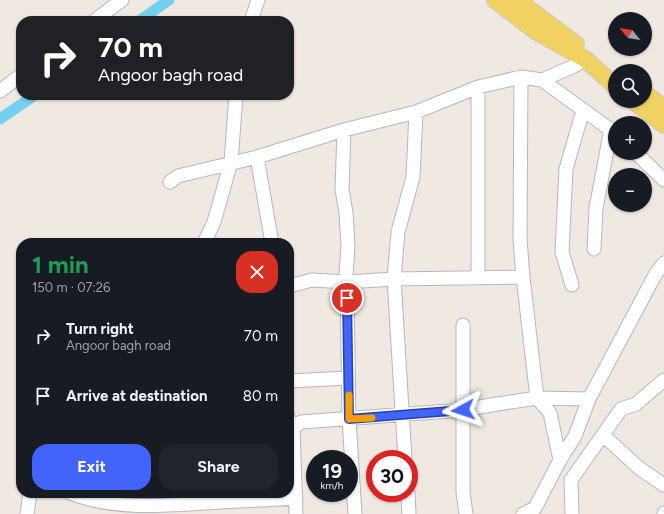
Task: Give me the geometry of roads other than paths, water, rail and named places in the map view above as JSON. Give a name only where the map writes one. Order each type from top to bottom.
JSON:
[{"type":"main road","points":[[495,0],[537,32],[585,59],[608,80]]},
{"type":"main road","points":[[517,0],[608,67]]},
{"type":"main road","points":[[652,99],[664,108]]},
{"type":"main road","points":[[642,108],[664,125]]},
{"type":"street","points":[[101,16],[122,0]]},
{"type":"street","points":[[253,16],[258,0]]},
{"type":"street","points":[[542,80],[574,66],[585,59]]},
{"type":"street","points":[[521,77],[520,239],[523,278],[537,398],[550,413],[560,460]]},
{"type":"street","points":[[170,182],[178,176],[231,162],[257,157],[344,130],[416,112],[478,87],[521,77],[542,80],[608,128]]},
{"type":"street","points":[[0,91],[16,79]]},
{"type":"street","points":[[478,87],[478,278]]},
{"type":"street","points":[[206,238],[214,222],[231,162],[236,100]]},
{"type":"street","points":[[572,285],[562,252],[566,169],[583,110]]},
{"type":"street","points":[[405,450],[394,279],[398,232],[413,177],[416,112]]},
{"type":"street","points":[[344,130],[342,189],[346,213],[348,246],[346,275],[349,419],[355,514]]},
{"type":"street","points":[[594,248],[596,208],[608,154]]},
{"type":"street","points":[[257,157],[271,238]]},
{"type":"street","points":[[643,160],[664,180]]},
{"type":"street","points":[[523,514],[535,508],[560,460],[575,436],[590,399],[655,275],[664,263]]},
{"type":"street","points":[[294,285],[312,280],[347,282],[394,279],[523,278]]},
{"type":"street","points":[[463,325],[463,492],[466,514]]},
{"type":"street","points":[[294,381],[348,378]]},
{"type":"street","points":[[572,514],[570,480],[621,409],[636,404],[664,380]]},
{"type":"street","points":[[294,425],[301,422],[402,416],[463,410],[537,398],[590,399]]},
{"type":"street","points":[[603,435],[639,468],[664,485]]},
{"type":"street","points":[[294,465],[296,514]]},
{"type":"street","points":[[27,514],[29,498]]},
{"type":"street","points":[[83,498],[121,505],[150,507],[296,498]]},
{"type":"street","points":[[408,502],[409,514]]},
{"type":"waterway","points":[[146,16],[169,0]]},
{"type":"waterway","points":[[0,119],[28,100]]}]
